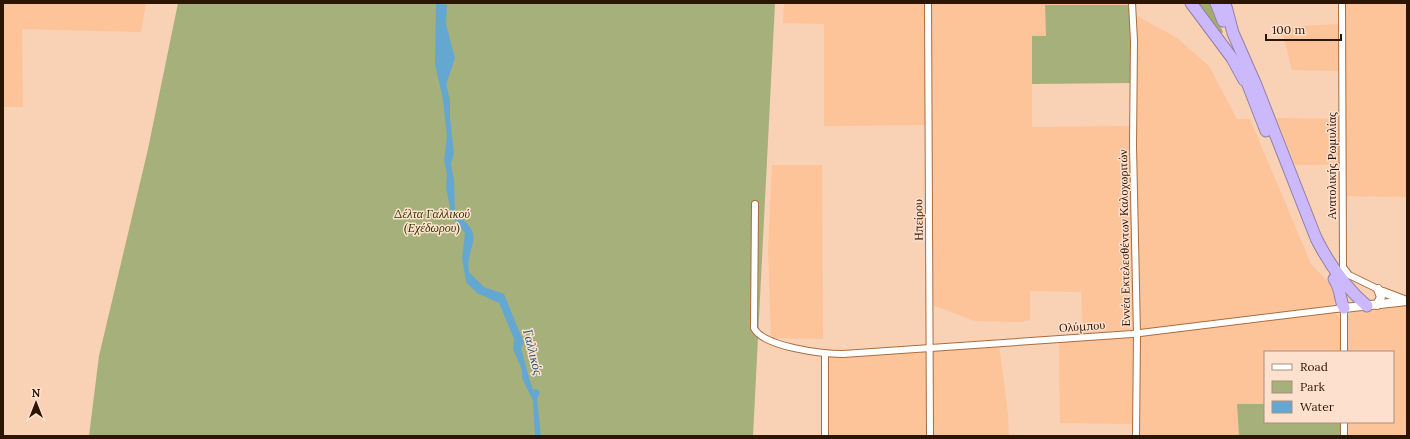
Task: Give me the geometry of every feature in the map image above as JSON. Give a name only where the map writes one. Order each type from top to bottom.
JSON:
[{"type":"highway","points":[[1191,3],[1232,58],[1250,92]]},
{"type":"highway","points":[[1216,3],[1308,237],[1322,263],[1339,287],[1344,308]]},
{"type":"highway","points":[[1225,3],[1233,33],[1256,85],[1316,238],[1326,257],[1345,284],[1372,305]]},
{"type":"highway","points":[[1344,308],[1348,299],[1345,284]]},
{"type":"street","name":"Ηπείρου","points":[[928,3],[930,436]]},
{"type":"street","name":"Εννέα Εκτελεσθέντων Καλοχωριτών","points":[[1132,3],[1134,41],[1133,146],[1137,334],[1136,436]]},
{"type":"street","name":"Ανατολικής Ρωμυλίας","points":[[1342,3],[1342,262],[1344,270],[1349,275],[1381,290]]},
{"type":"street","name":"Ολύμπου","points":[[755,204],[754,328],[760,336],[824,354],[1137,334],[1407,301]]},
{"type":"street","points":[[1381,290],[1395,298],[1407,301]]},
{"type":"street","points":[[1381,290],[1388,297],[1389,304]]},
{"type":"street","points":[[1372,305],[1381,297],[1381,290]]},
{"type":"street","points":[[1344,308],[1344,351]]},
{"type":"street","points":[[824,354],[825,436]]},
{"type":"street","points":[[1344,423],[1344,436]]},
{"type":"shaded area","points":[[3,3],[146,3],[141,32],[22,29],[23,107],[3,107]]},
{"type":"shaded area","points":[[784,3],[1125,3],[1128,5],[1045,5],[1046,36],[1032,36],[1032,127],[1131,126],[1131,15],[1137,16],[1177,38],[1209,66],[1237,119],[1250,119],[1311,264],[1337,291],[1334,304],[1302,310],[1143,329],[1083,333],[1081,292],[1030,291],[1030,320],[1021,322],[975,321],[927,303],[926,125],[824,126],[824,24],[783,23]]},
{"type":"shaded area","points":[[1339,3],[1407,3],[1407,197],[1339,196],[1339,165],[1295,165],[1276,118],[1339,119],[1340,71],[1292,70],[1281,27],[1338,24]]},
{"type":"shaded area","points":[[772,165],[822,165],[823,339],[771,338],[768,250]]},
{"type":"shaded area","points":[[1407,306],[1407,436],[1345,436],[1345,423],[1394,423],[1394,351],[1345,351],[1346,319],[1351,312]]},
{"type":"shaded area","points":[[1335,313],[1340,319],[1340,351],[1264,351],[1264,404],[1237,404],[1239,436],[1133,436],[1132,424],[1060,423],[1059,343]]},
{"type":"shaded area","points":[[999,345],[1008,415],[1009,436],[826,436],[826,361],[829,357]]},
{"type":"green space","name":"Δέλτα Γαλλικού (Εχέδωρου)","points":[[178,3],[775,3],[753,436],[89,436],[99,356],[148,149]]},
{"type":"green space","points":[[1195,3],[1210,3],[1223,32],[1221,34],[1219,34]]},
{"type":"green space","points":[[1045,5],[1128,5],[1131,15],[1131,83],[1032,84],[1032,36],[1046,36]]},
{"type":"green space","points":[[1237,404],[1264,404],[1264,423],[1340,423],[1340,436],[1239,436]]},
{"type":"water","points":[[436,3],[447,5],[446,24],[455,58],[446,85],[450,99],[450,117],[454,153],[451,164],[454,180],[455,213],[471,229],[473,235],[469,272],[484,287],[504,294],[524,343],[521,348],[533,390],[537,389],[540,392],[537,399],[541,436],[535,436],[533,401],[522,378],[522,370],[513,349],[514,339],[499,303],[477,293],[466,282],[462,259],[465,233],[452,217],[446,188],[447,174],[444,160],[447,136],[443,100],[435,64]]},
{"type":"water label","name":"Γαλλικός","points":[[533,352]]}]
